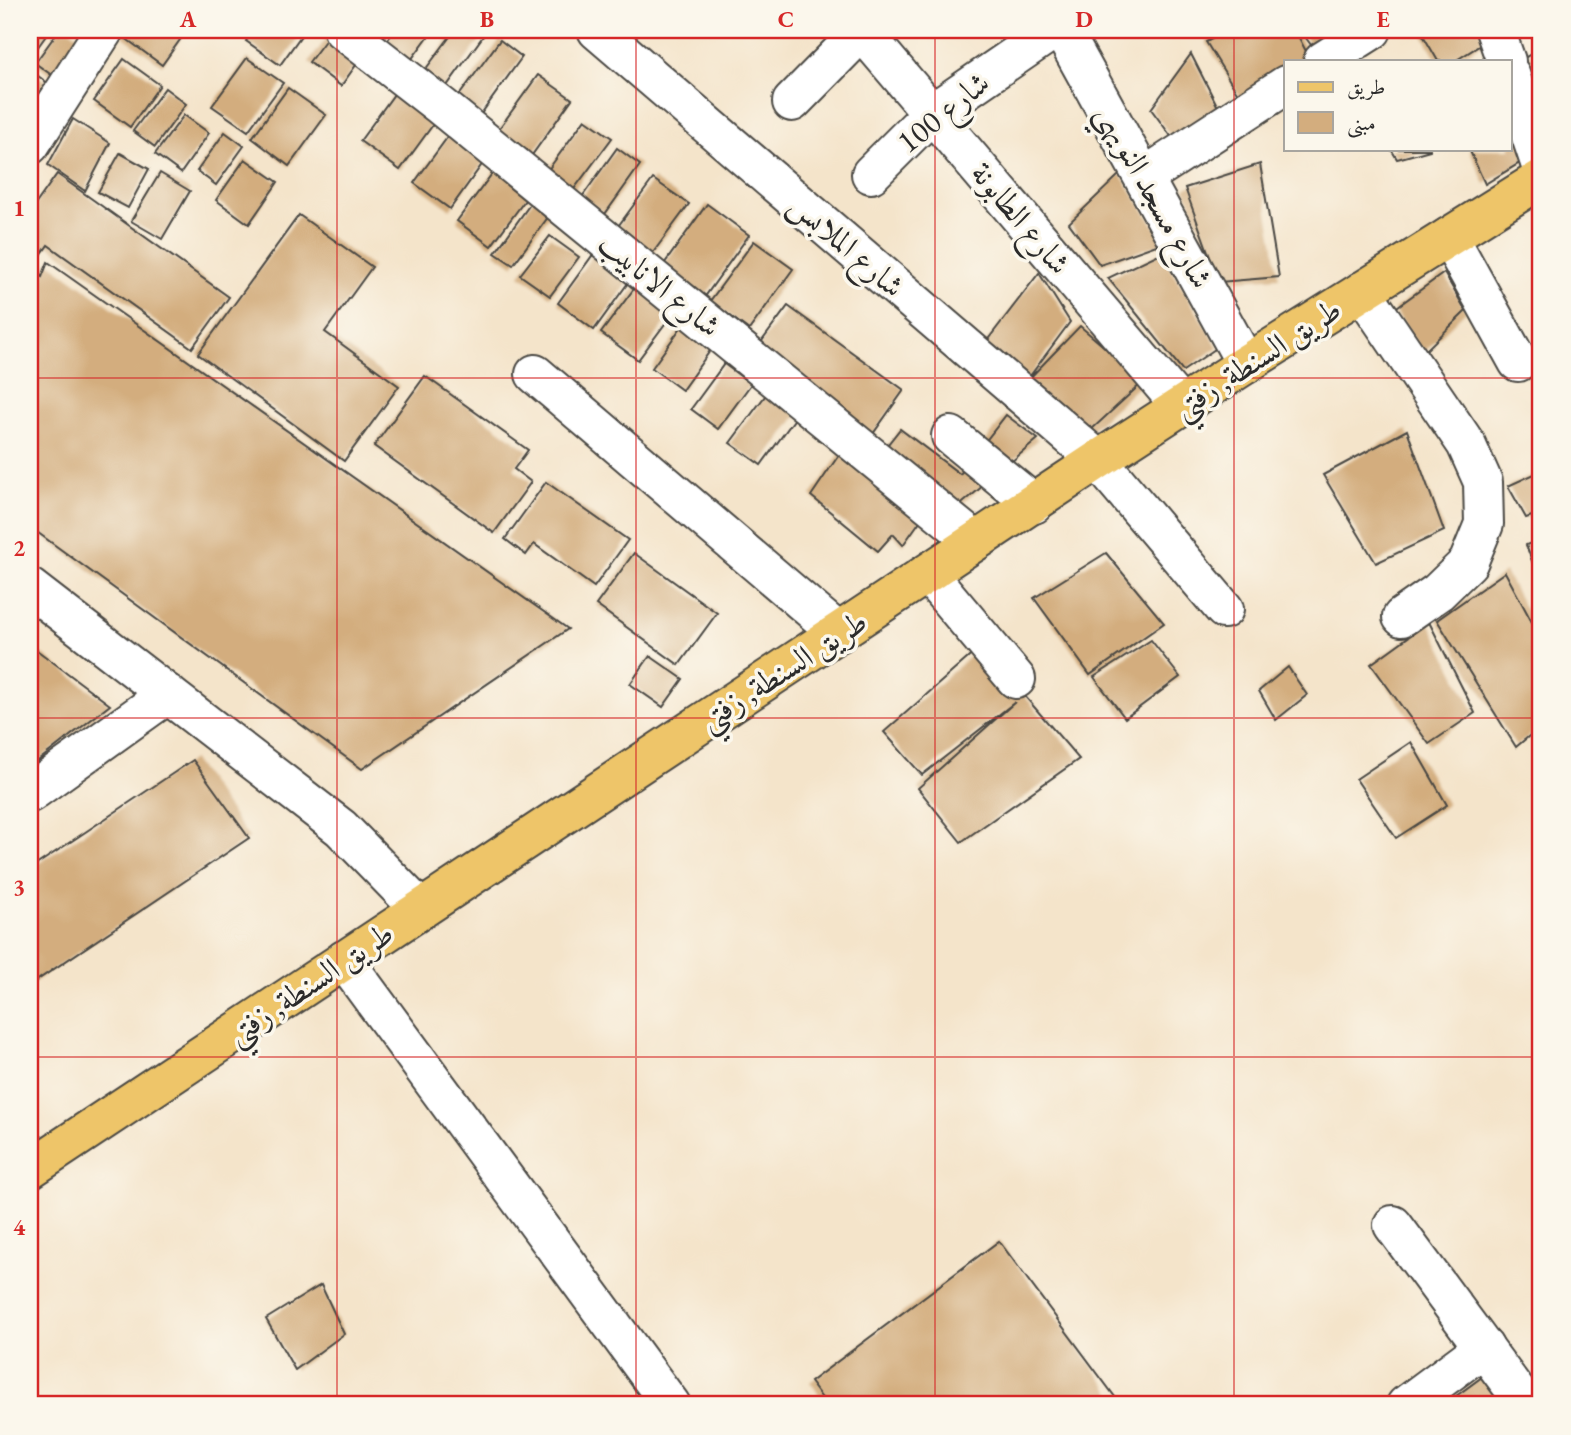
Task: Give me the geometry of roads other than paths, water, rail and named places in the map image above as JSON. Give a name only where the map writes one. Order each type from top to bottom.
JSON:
[{"type":"main road","name":"طريق السنطة, زفتي","points":[[30,1169],[1098,460],[1541,179]]},
{"type":"street","name":"شارع الانابيب","points":[[343,30],[452,115],[975,541]]},
{"type":"street","name":"شارع الملابس","points":[[597,30],[1098,460],[1224,609]]},
{"type":"street","points":[[792,102],[862,30]]},
{"type":"street","name":"شارع الطابونة","points":[[862,30],[1181,406]]},
{"type":"street","points":[[1325,60],[1372,30]]},
{"type":"street","points":[[1495,30],[1506,60]]},
{"type":"street","points":[[30,145],[96,33]]},
{"type":"street","name":"شارع 100","points":[[871,174],[932,113],[1068,33]]},
{"type":"street","name":"شارع مسجد النويهي","points":[[1068,33],[1246,364]]},
{"type":"street","points":[[1512,80],[1541,166]]},
{"type":"street","points":[[1144,177],[1284,86]]},
{"type":"street","points":[[1448,237],[1518,362]]},
{"type":"street","points":[[1362,291],[1466,444],[1483,482],[1484,524],[1468,563],[1438,592],[1402,617]]},
{"type":"street","points":[[535,374],[839,633]]},
{"type":"street","points":[[951,436],[1034,504]]},
{"type":"street","points":[[928,574],[1016,678]]},
{"type":"street","points":[[30,587],[341,828],[420,909]]},
{"type":"street","points":[[30,793],[168,694]]},
{"type":"street","points":[[344,960],[671,1405]]},
{"type":"street","points":[[1393,1225],[1526,1405]]},
{"type":"street","points":[[1406,1405],[1484,1348]]}]
